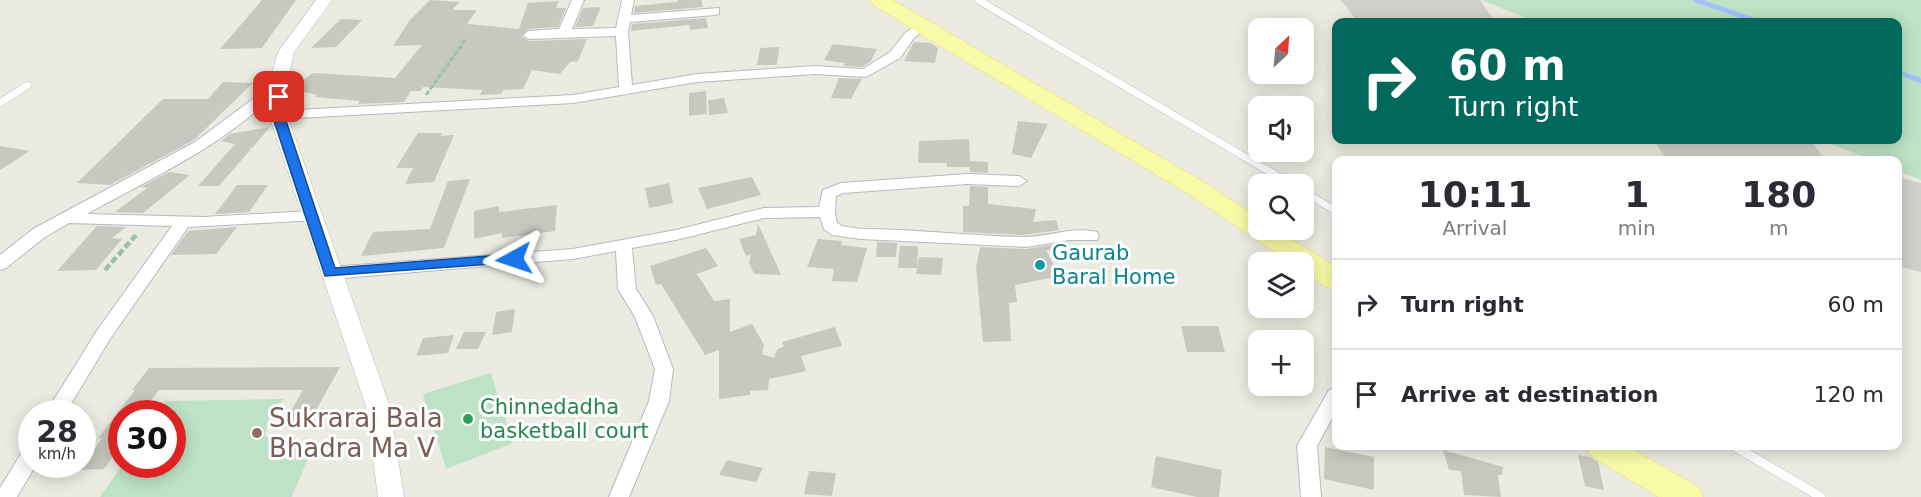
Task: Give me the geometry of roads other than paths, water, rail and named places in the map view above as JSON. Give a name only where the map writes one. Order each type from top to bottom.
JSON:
[{"type":"main road","points":[[879,0],[1196,188],[1248,222]]},
{"type":"main road","points":[[1276,240],[1332,277]]},
{"type":"main road","points":[[1609,450],[1686,497]]},
{"type":"street","points":[[324,0],[286,51],[279,80],[278,115],[330,273],[378,407],[391,497]]},
{"type":"street","points":[[564,33],[578,0]]},
{"type":"street","points":[[626,90],[623,25],[628,0]]},
{"type":"street","points":[[530,34],[564,33],[715,11]]},
{"type":"street","points":[[278,115],[573,99],[697,78],[815,70],[867,73],[895,55],[910,35],[922,27]]},
{"type":"street","points":[[0,264],[39,232],[200,145],[259,101],[279,80]]},
{"type":"street","points":[[1019,181],[967,179],[841,188],[828,193],[827,212],[830,225],[838,231],[861,234],[1026,242],[1069,236],[1091,236]]},
{"type":"street","points":[[330,273],[573,254],[624,245],[764,213],[827,212]]},
{"type":"street","points":[[66,218],[183,222],[311,216]]},
{"type":"street","points":[[64,400],[104,334],[183,222]]},
{"type":"street","points":[[619,497],[659,401],[664,369],[644,316],[627,289],[624,245]]},
{"type":"street","points":[[1311,497],[1307,446],[1332,402]]},
{"type":"street","points":[[6,497],[18,477]]},
{"type":"lane","points":[[978,0],[1274,174]]},
{"type":"lane","points":[[0,103],[28,85]]},
{"type":"lane","points":[[1314,198],[1332,209]]},
{"type":"lane","points":[[1741,450],[1821,497]]},
{"type":"waterway","points":[[1696,0],[1748,18]]},
{"type":"waterway","points":[[1902,74],[1921,81]]},
{"type":"place","name":"Gaurab Baral Home","points":[[1040,265]]},
{"type":"place","name":"Chinnedadha basketball court","points":[[468,419]]},
{"type":"place","name":"Sukraraj Bala Bhadra Ma V","points":[[257,433]]}]
